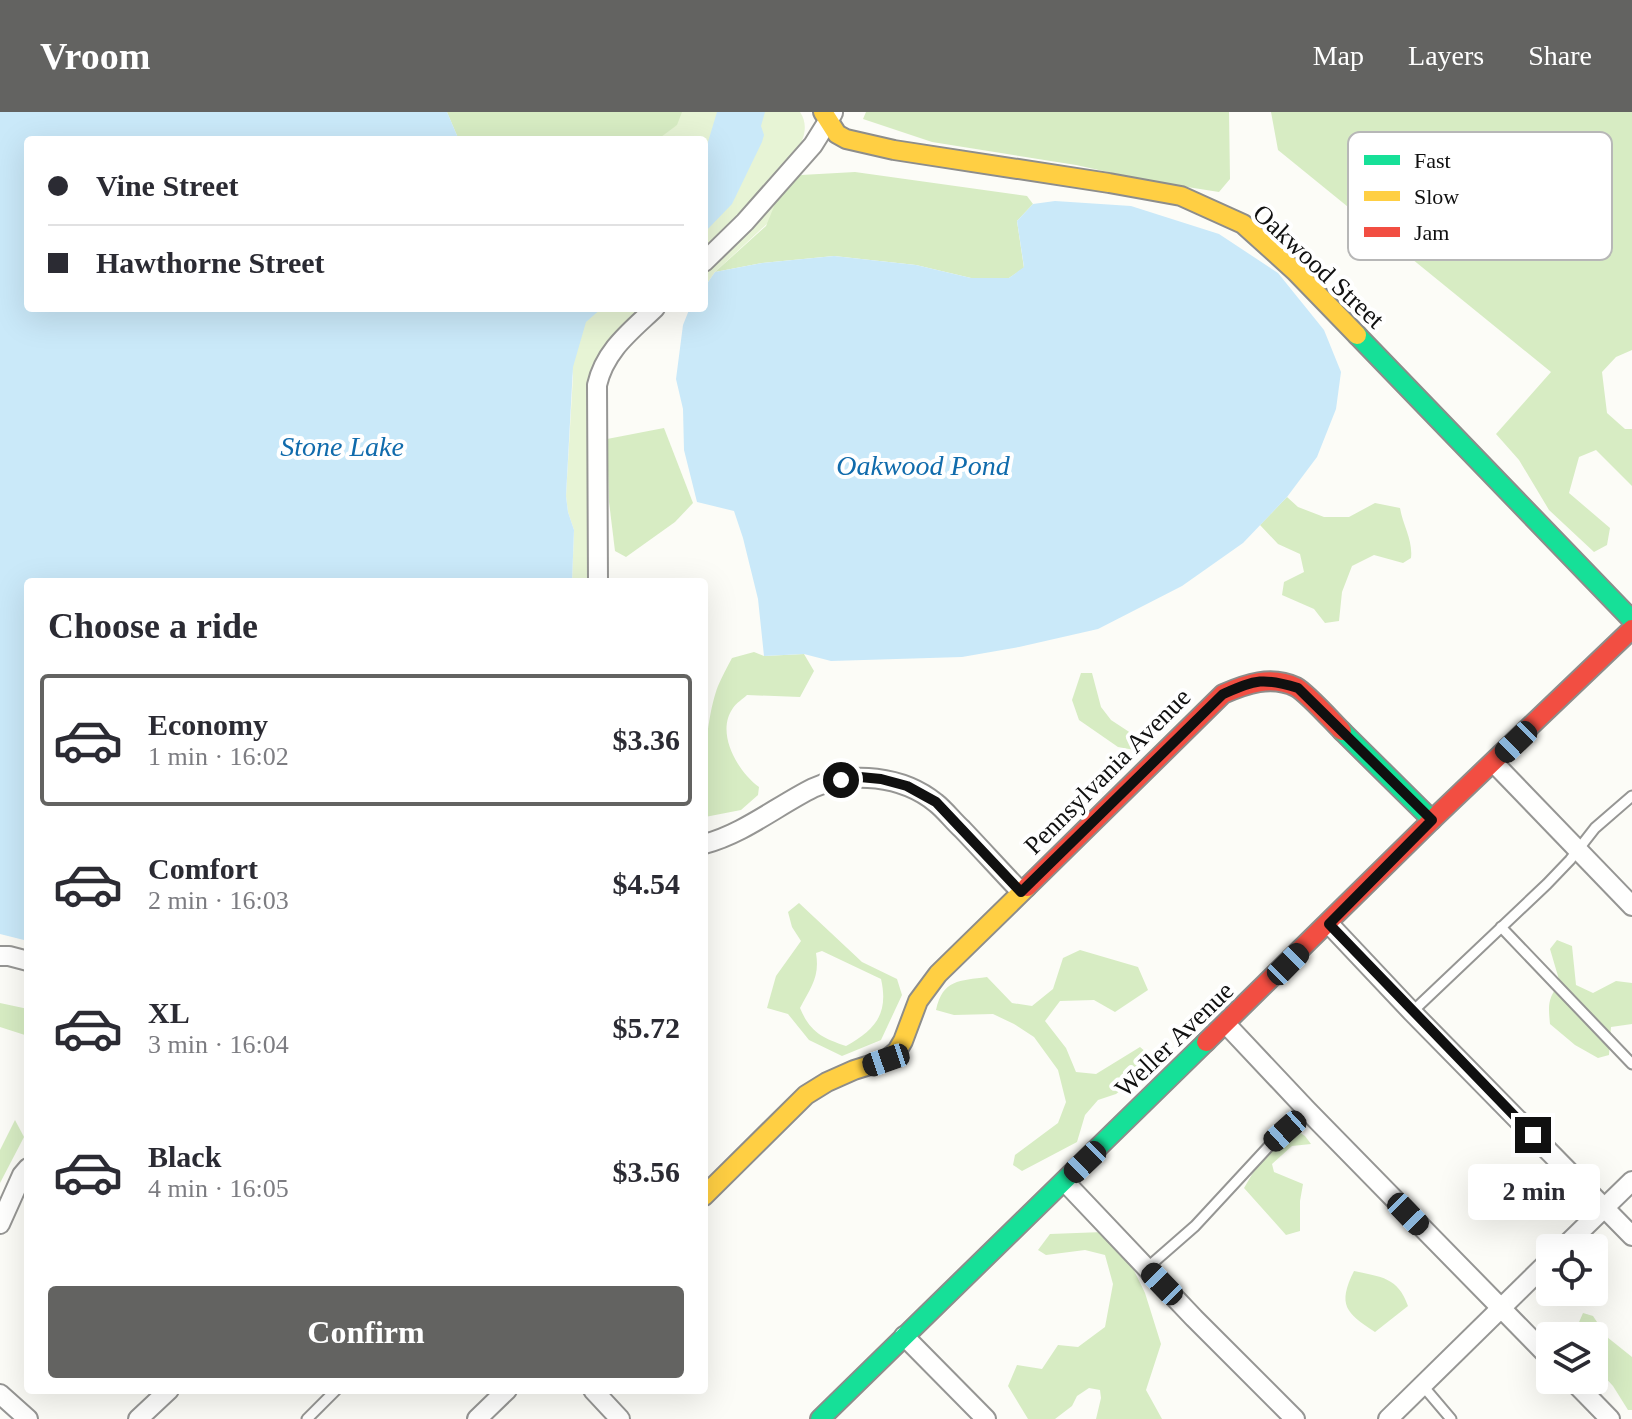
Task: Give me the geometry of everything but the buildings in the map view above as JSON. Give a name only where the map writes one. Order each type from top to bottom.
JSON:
[{"type":"street","points":[[708,258],[745,222],[813,145],[828,115]]},
{"type":"street","name":"Oakwood Street","points":[[828,115],[837,134],[846,139],[894,150],[1181,196],[1243,224],[1295,271],[1632,620]]},
{"type":"street","points":[[598,578],[597,385],[610,352],[651,312]]},
{"type":"street","name":"Weller Avenue","points":[[820,1419],[1432,820],[1632,629]]},
{"type":"street","name":"Pennsylvania Avenue","points":[[708,1192],[806,1095],[854,1070],[886,1060],[897,1051],[918,1001],[938,974],[1223,694],[1252,681],[1275,681],[1298,688],[1432,820]]},
{"type":"street","points":[[1494,763],[1632,906]]},
{"type":"street","points":[[708,843],[724,838],[816,787],[850,778],[881,779],[907,786],[936,802],[1021,892]]},
{"type":"street","points":[[1329,924],[1632,1236]]},
{"type":"street","points":[[0,956],[24,960]]},
{"type":"street","points":[[1226,1024],[1536,1344]]},
{"type":"street","points":[[0,1224],[24,1173]]},
{"type":"street","points":[[1578,1234],[1632,1181]]},
{"type":"street","points":[[1065,1182],[1295,1419]]},
{"type":"street","points":[[1388,1419],[1536,1273]]},
{"type":"street","points":[[904,1336],[986,1419]]},
{"type":"street","points":[[0,1394],[28,1419]]},
{"type":"street","points":[[138,1419],[165,1394]]},
{"type":"street","points":[[477,1419],[503,1394]]},
{"type":"street","points":[[597,1394],[620,1419]]},
{"type":"street","points":[[1586,1394],[1610,1419]]},
{"type":"lane","points":[[1412,1012],[1547,884],[1595,828],[1632,796]]},
{"type":"lane","points":[[1501,927],[1632,1064]]},
{"type":"lane","points":[[1147,1268],[1195,1226],[1307,1110]]},
{"type":"lane","points":[[1423,1386],[1451,1419]]},
{"type":"lane","points":[[307,1419],[332,1394]]},
{"type":"green space","points":[[447,112],[800,112],[805,127],[796,153],[708,248],[708,136],[457,136]]},
{"type":"green space","points":[[447,112],[682,112],[677,125],[662,136],[457,136]]},
{"type":"green space","points":[[866,112],[1229,112],[1230,179],[1219,192],[932,142],[863,119]]},
{"type":"green space","points":[[1271,112],[1632,112],[1632,350],[1616,357],[1602,372],[1607,413],[1625,429],[1632,429],[1632,486],[1596,450],[1579,457],[1569,493],[1610,528],[1607,545],[1594,552],[1549,510],[1519,460],[1496,434],[1551,372],[1413,260],[1612,260],[1612,132],[1348,132],[1348,207],[1278,150]]},
{"type":"green space","points":[[855,172],[1027,196],[1033,204],[1017,221],[1024,268],[1009,278],[971,278],[916,265],[834,256],[762,263],[715,272],[766,226],[782,187],[801,175]]},
{"type":"green space","points":[[771,198],[783,209],[708,282],[708,266]]},
{"type":"green space","points":[[565,312],[642,312],[605,348],[593,578],[572,578],[574,530],[566,496],[573,376]]},
{"type":"green space","points":[[664,428],[693,503],[675,522],[626,557],[615,551],[609,502],[607,439]]},
{"type":"green space","points":[[1287,497],[1298,507],[1324,517],[1349,517],[1375,503],[1400,508],[1411,545],[1411,558],[1403,563],[1374,555],[1352,566],[1342,592],[1339,621],[1325,623],[1314,609],[1282,595],[1284,582],[1304,572],[1300,554],[1278,544],[1260,525]]},
{"type":"green space","points":[[754,652],[764,656],[804,654],[814,671],[800,697],[747,695],[734,706],[728,718],[728,740],[737,762],[759,787],[758,795],[741,810],[708,816],[710,715],[718,686],[732,658]]},
{"type":"green space","points":[[1081,673],[1092,673],[1101,707],[1111,720],[1146,743],[1140,751],[1118,747],[1079,720],[1072,700]]},
{"type":"green space","points":[[799,903],[862,962],[897,979],[902,995],[881,1040],[842,1056],[809,1040],[788,1014],[767,1008],[776,976],[801,941],[792,927],[788,912]],"holes":[[[822,951],[881,979],[883,1002],[877,1020],[865,1034],[846,1046],[818,1033],[800,1008],[816,975],[816,953]]]},
{"type":"green space","points":[[1557,940],[1572,946],[1576,985],[1593,993],[1616,981],[1632,983],[1632,1024],[1611,1027],[1609,1055],[1598,1058],[1575,1045],[1550,1024],[1550,1002],[1560,983],[1550,949]]},
{"type":"green space","points":[[1080,950],[1138,967],[1148,990],[1115,1012],[1094,1000],[1060,1001],[1045,1021],[1066,1048],[1076,1072],[1096,1074],[1140,1047],[1147,1053],[1139,1076],[1116,1094],[1098,1100],[1085,1115],[1077,1142],[1022,1171],[1013,1165],[1015,1155],[1058,1123],[1066,1102],[1058,1070],[1034,1037],[1014,1024],[993,1014],[954,1015],[936,1010],[943,992],[954,983],[987,977],[1012,1003],[1032,1006],[1053,989],[1063,958]]},
{"type":"green space","points":[[0,1003],[24,1008],[24,1035],[0,1027]]},
{"type":"green space","points":[[15,1120],[24,1137],[0,1183],[0,1150]]},
{"type":"green space","points":[[1299,1132],[1311,1144],[1292,1146],[1272,1164],[1274,1172],[1303,1184],[1300,1231],[1286,1235],[1244,1188],[1261,1159]]},
{"type":"green space","points":[[1103,1232],[1128,1258],[1145,1293],[1161,1344],[1146,1390],[1162,1419],[1096,1419],[1100,1390],[1089,1388],[1055,1419],[1028,1419],[1008,1386],[1017,1365],[1042,1369],[1058,1345],[1078,1347],[1105,1327],[1113,1284],[1105,1255],[1085,1250],[1046,1255],[1038,1250],[1050,1234]]},
{"type":"green space","points":[[1354,1271],[1394,1284],[1408,1306],[1375,1332],[1347,1307],[1346,1292]]},
{"type":"green space","points":[[1583,1313],[1593,1316],[1597,1322],[1579,1322]]},
{"type":"green space","points":[[1608,1338],[1632,1357],[1632,1410],[1628,1410],[1608,1381]]},
{"type":"water","name":"Stone Lake","points":[[0,112],[447,112],[457,136],[24,136],[24,312],[597,312],[586,322],[573,367],[566,496],[574,530],[572,578],[24,578],[24,940],[0,934]]},
{"type":"water","points":[[717,112],[765,112],[761,126],[764,135],[762,142],[732,204],[708,229],[708,142]]},
{"type":"water","name":"Oakwood Pond","points":[[1055,201],[1131,206],[1219,234],[1278,273],[1324,330],[1341,372],[1336,409],[1317,457],[1287,497],[1243,543],[1182,586],[1098,629],[962,657],[831,661],[804,654],[764,656],[758,599],[734,511],[697,502],[684,450],[683,409],[676,379],[683,325],[688,312],[708,312],[708,282],[715,272],[762,263],[834,256],[916,265],[971,278],[1009,278],[1024,267],[1017,221],[1033,204]]},
{"type":"traffic: fast","points":[[1357,335],[1632,620]]},
{"type":"traffic: fast","points":[[1342,731],[1432,820]]},
{"type":"traffic: fast","points":[[820,1419],[1206,1042]]},
{"type":"traffic: slow","points":[[823,112],[837,134],[846,139],[894,150],[1181,196],[1243,224],[1295,271],[1357,335]]},
{"type":"traffic: slow","points":[[708,1192],[806,1095],[854,1070],[886,1060],[897,1051],[918,1001],[938,974],[1027,887]]},
{"type":"traffic: jam","points":[[1206,1042],[1632,629]]},
{"type":"traffic: jam","points":[[1027,887],[1223,694],[1259,682],[1287,683],[1306,695],[1342,731]]},
{"type":"route","points":[[841,780],[860,777],[881,779],[907,786],[936,802],[1021,892],[1223,694],[1252,681],[1275,681],[1298,688],[1432,820],[1329,924],[1533,1135]]}]
